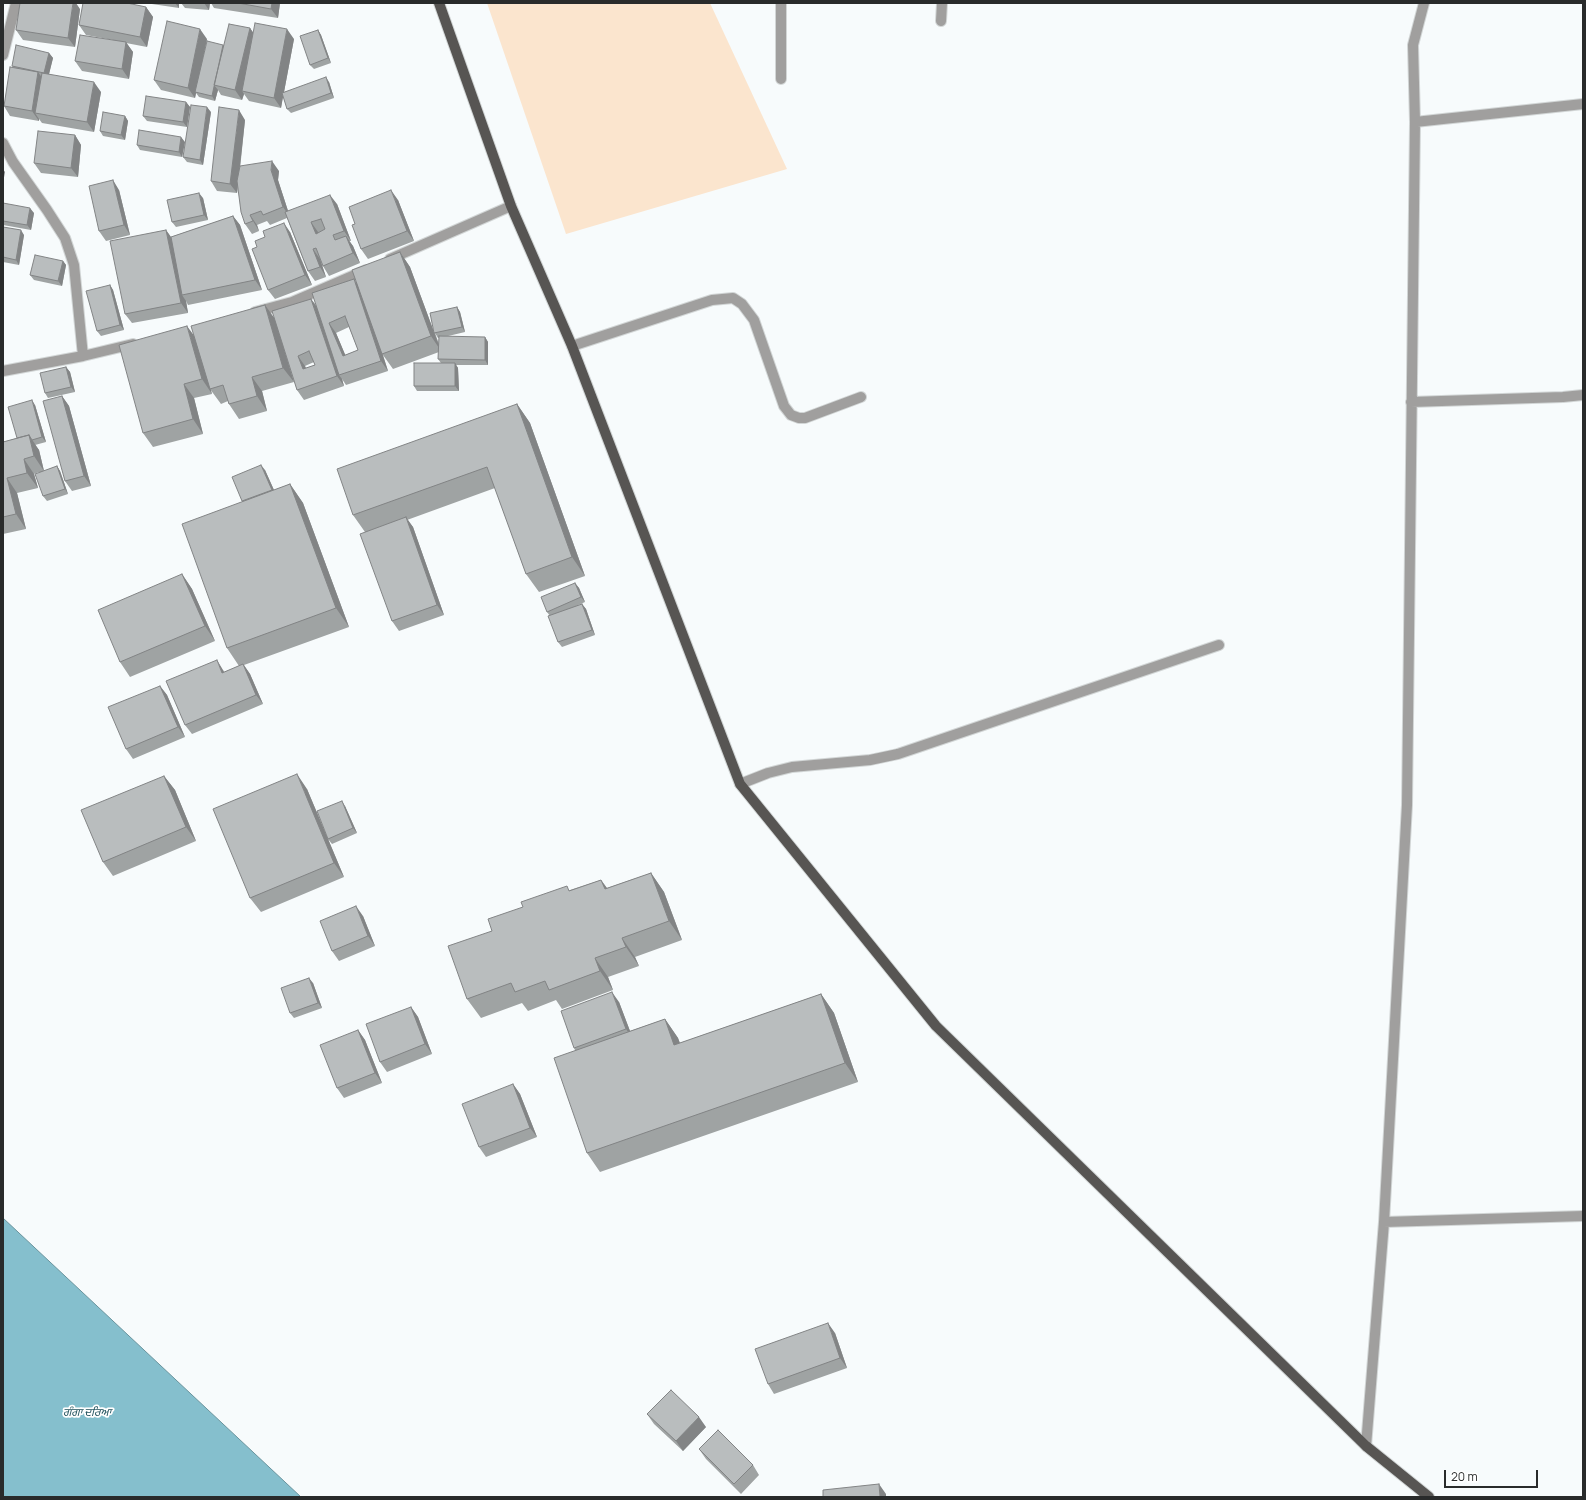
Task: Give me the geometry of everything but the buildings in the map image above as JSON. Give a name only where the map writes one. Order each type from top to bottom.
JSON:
[{"type":"main road","points":[[438,3],[511,206],[572,346],[740,784],[936,1026],[1366,1446],[1429,1497]]},
{"type":"street","points":[[3,55],[16,3]]},
{"type":"street","points":[[781,3],[781,79]]},
{"type":"street","points":[[941,21],[942,3]]},
{"type":"street","points":[[1366,1446],[1384,1222],[1407,805],[1415,122],[1413,45],[1424,3]]},
{"type":"street","points":[[1415,122],[1583,104]]},
{"type":"street","points":[[3,143],[13,162],[65,238],[74,265],[83,356]]},
{"type":"street","points":[[247,315],[292,302],[511,206]]},
{"type":"street","points":[[572,346],[712,300],[733,298],[742,304],[754,320],[784,406],[791,415],[799,418],[805,418],[861,397]]},
{"type":"street","points":[[3,371],[83,356],[142,342]]},
{"type":"street","points":[[1411,402],[1583,395]]},
{"type":"street","points":[[740,784],[768,773],[792,767],[870,760],[898,754],[1219,645]]},
{"type":"street","points":[[1384,1222],[1583,1216]]},
{"type":"shaded area","points":[[487,3],[710,3],[787,169],[566,234]]},
{"type":"water","name":"ਗੰਗਾ ਦਰਿਆ","points":[[3,1218],[301,1497],[3,1497]]}]
